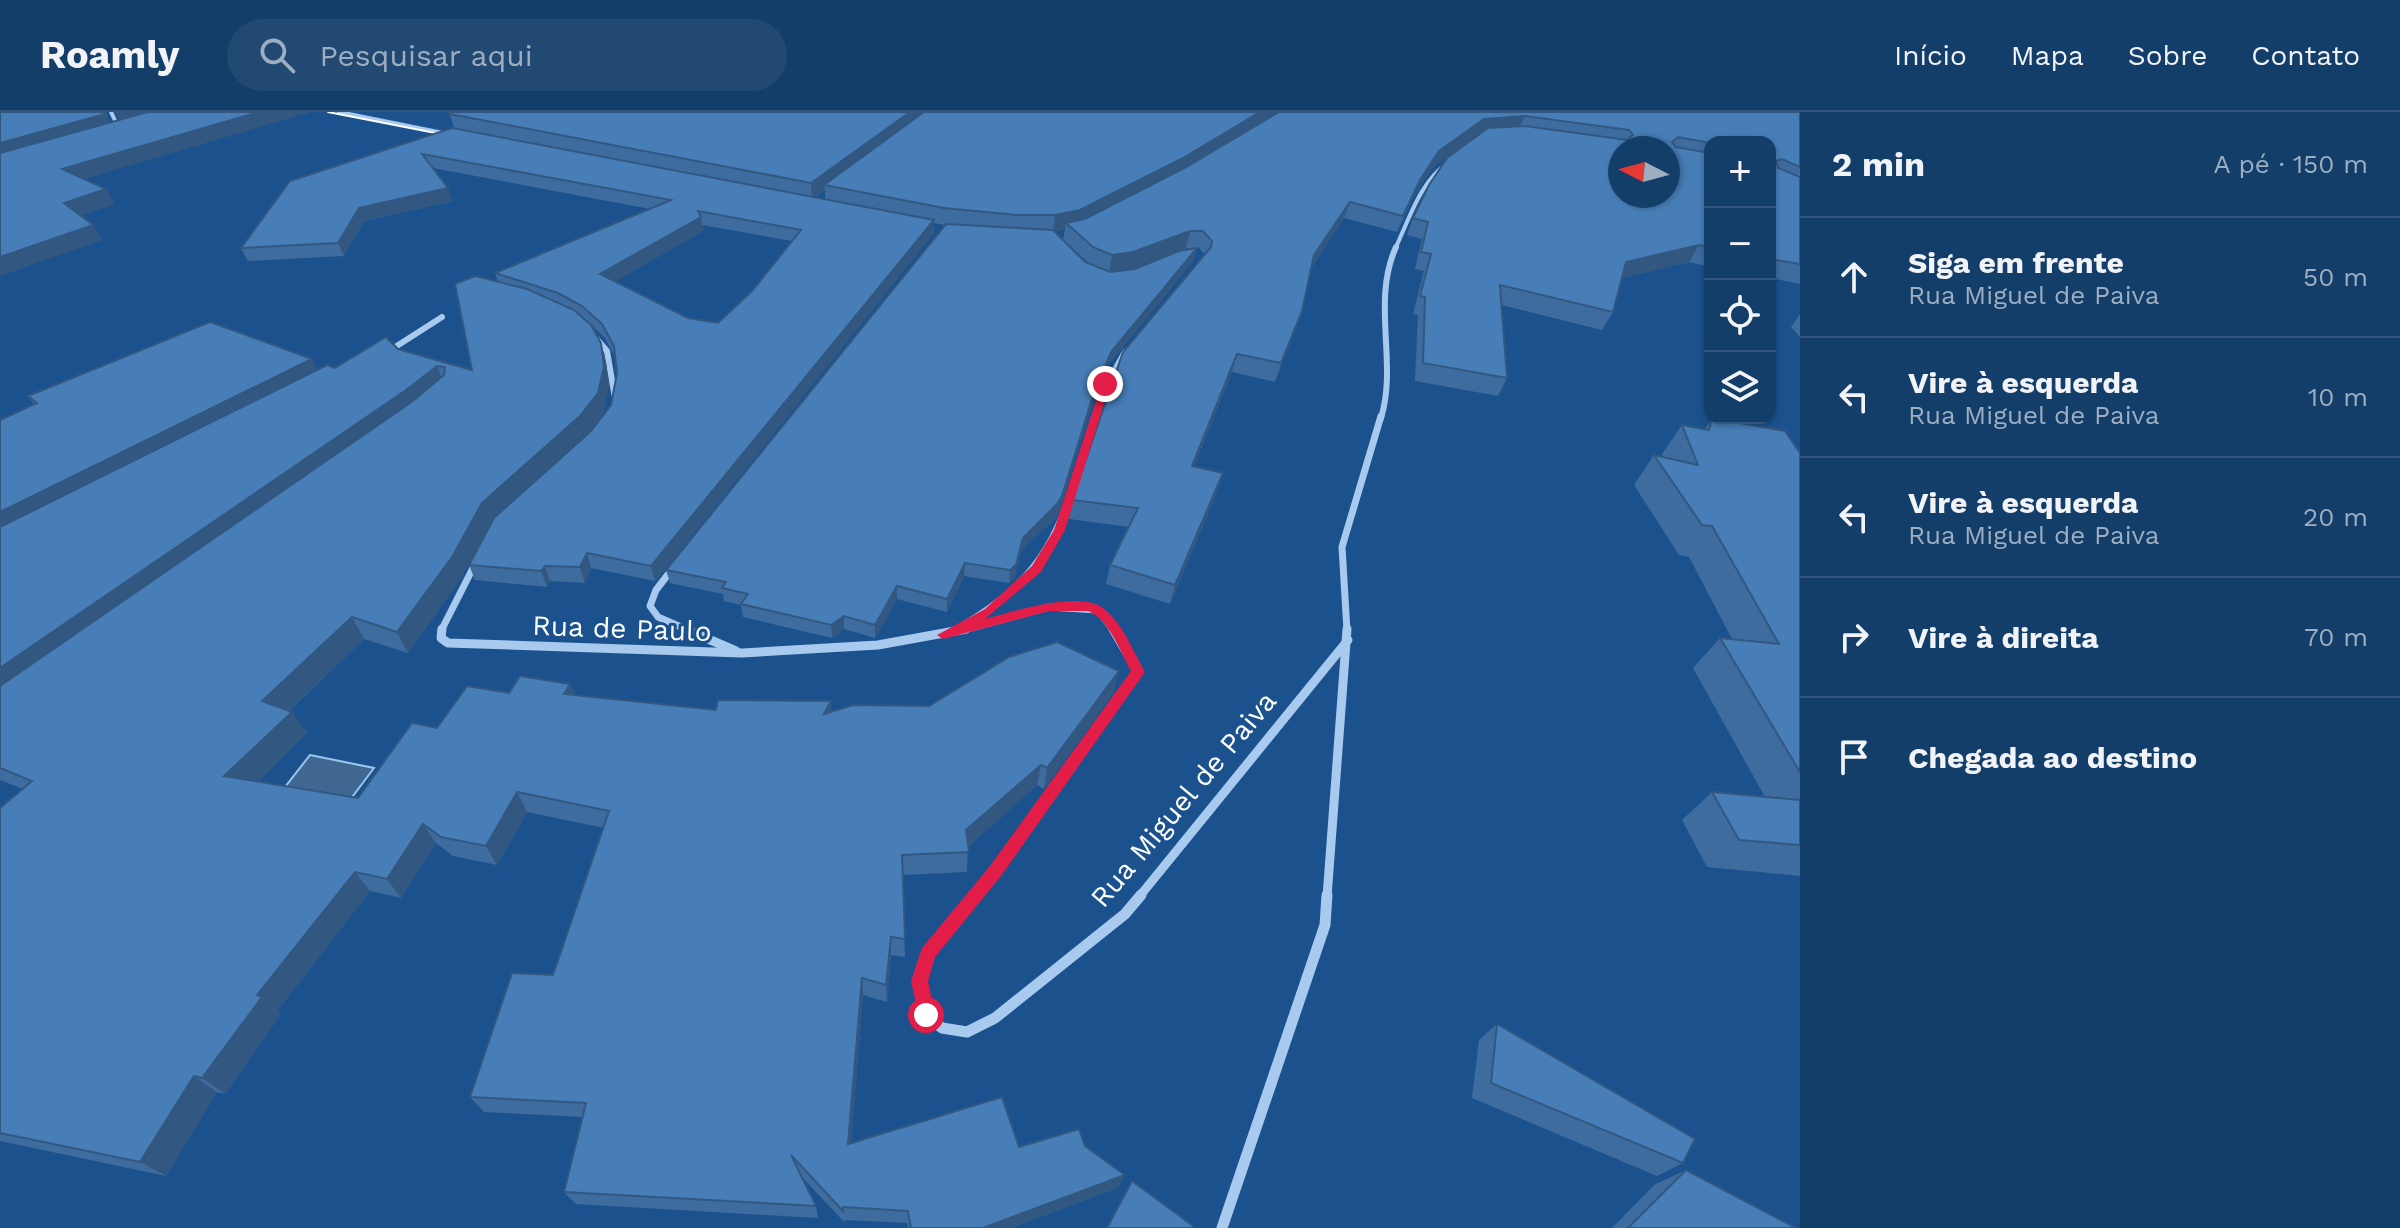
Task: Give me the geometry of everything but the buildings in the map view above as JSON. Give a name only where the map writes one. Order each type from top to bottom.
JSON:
[{"type":"street","points":[[111,112],[119,131]]},
{"type":"street","points":[[339,112],[460,136]]},
{"type":"street","points":[[1222,1228],[1325,925],[1348,640],[1342,547],[1386,401],[1383,300],[1391,258],[1418,199],[1437,170],[1459,155]]},
{"type":"street","points":[[384,354],[442,317]]},
{"type":"street","points":[[584,326],[604,342],[613,369],[615,399],[611,410]]},
{"type":"street","points":[[943,635],[989,612],[1036,569],[1059,530],[1105,384],[1133,343]]},
{"type":"street","name":"Rua de Paulo","points":[[479,557],[441,631],[441,638],[448,643],[742,653]]},
{"type":"street","name":"Rua de Paulo","points":[[675,565],[656,590],[650,606],[658,617],[742,653]]},
{"type":"street","name":"Rua Miguel de Paiva","points":[[742,653],[878,645],[943,635],[1049,607],[1098,610],[1116,633],[1138,672],[995,871],[928,954],[919,981],[926,1015],[942,1028],[967,1032],[995,1018],[1125,914],[1348,640]]},
{"type":"water","points":[[310,755],[374,768],[350,800],[285,787]]},
{"type":"tram line","points":[[328,112],[456,137]]},
{"type":"route","points":[[926,1015],[919,981],[928,954],[995,871],[1138,672],[1116,633],[1098,610],[1088,607],[1049,607],[943,635],[989,612],[1036,569],[1059,530],[1105,384]]}]
